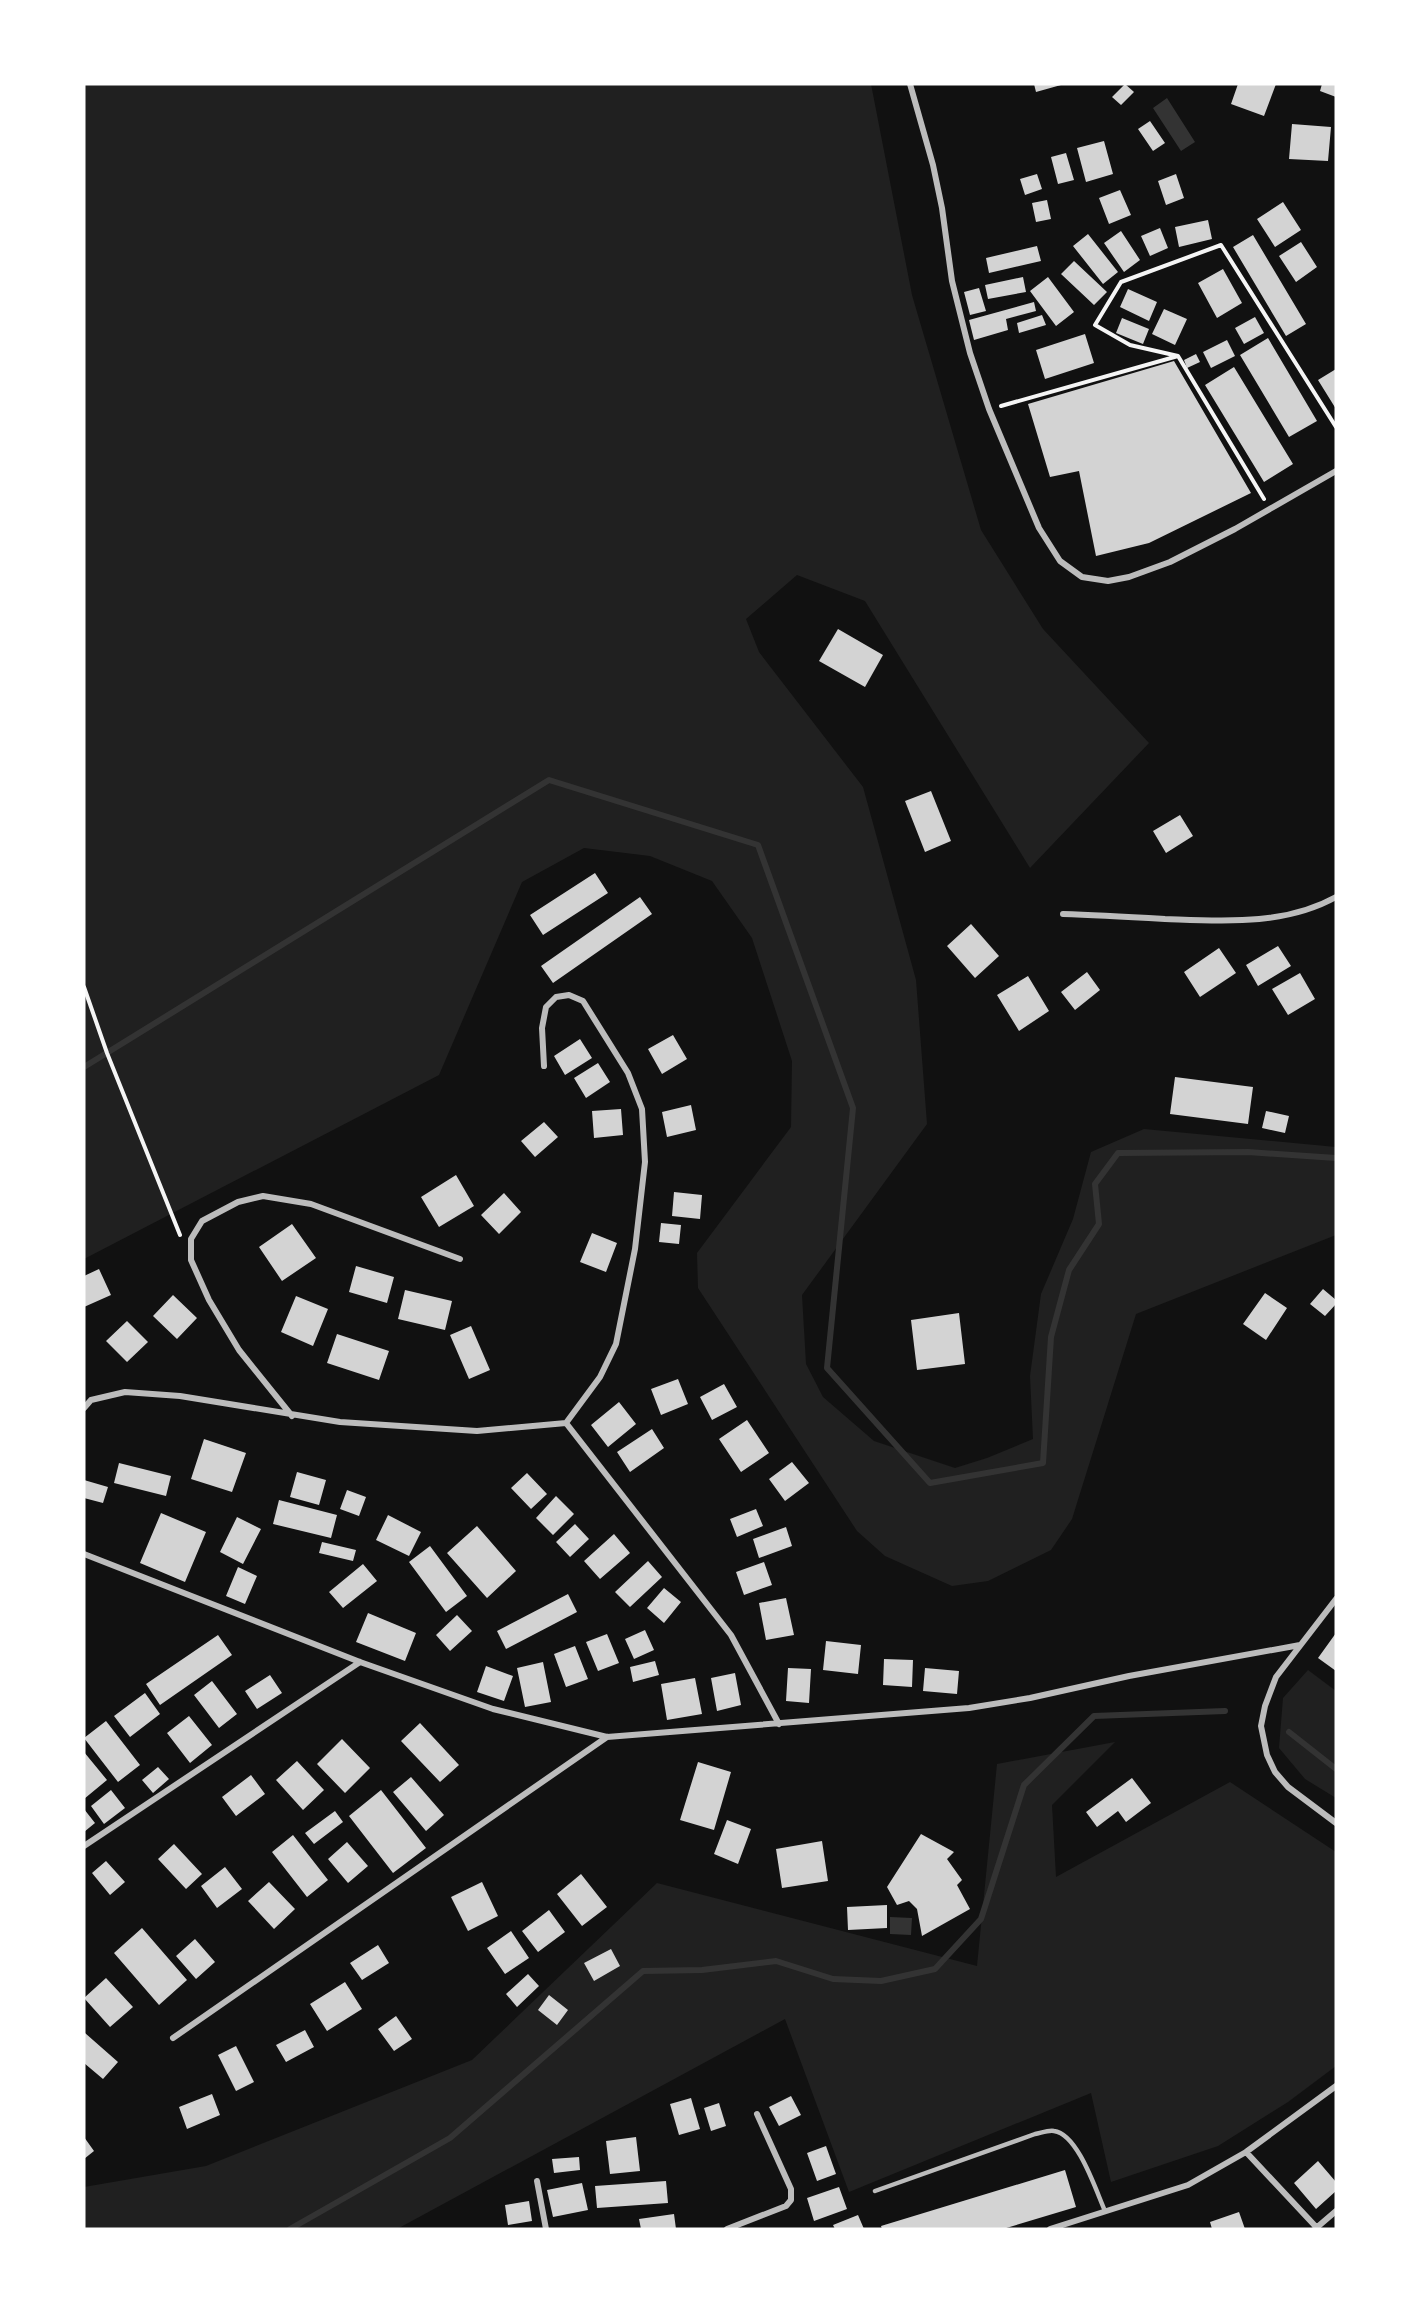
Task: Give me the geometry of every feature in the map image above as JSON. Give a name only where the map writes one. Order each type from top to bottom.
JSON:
[{"type":"street","points":[[910,84],[933,165],[942,208],[952,281],[970,353],[989,409],[1040,528],[1060,561],[1082,577],[1108,581],[1129,577],[1170,562],[1270,510],[1336,471]]},
{"type":"street","points":[[1064,914],[1222,921],[1260,919],[1307,910],[1336,897]]},
{"type":"street","points":[[84,1408],[91,1400],[125,1392],[180,1396],[339,1422],[477,1431],[566,1423],[600,1377],[616,1344],[634,1249],[645,1162],[642,1109],[628,1073],[583,1001],[569,995],[556,997],[546,1006],[543,1028],[543,1066]]},
{"type":"street","points":[[293,1416],[239,1350],[209,1300],[191,1260],[191,1239],[202,1221],[238,1202],[263,1196],[310,1204],[460,1259]]},
{"type":"street","points":[[566,1423],[731,1635],[778,1724]]},
{"type":"street","points":[[84,1554],[360,1662],[494,1709],[608,1737],[969,1708],[1299,1645]]},
{"type":"street","points":[[1336,1599],[1276,1677],[1265,1706],[1261,1726],[1267,1755],[1275,1772],[1288,1787],[1336,1823]]},
{"type":"street","points":[[84,1846],[360,1662]]},
{"type":"street","points":[[173,2038],[608,1737]]},
{"type":"street","points":[[1050,2229],[1188,2185],[1246,2152],[1336,2086]]},
{"type":"street","points":[[727,2229],[786,2206],[791,2200],[791,2189],[757,2114]]},
{"type":"street","points":[[1246,2152],[1317,2229],[1336,2211]]},
{"type":"street","points":[[537,2181],[546,2229]]},
{"type":"lane","points":[[875,2191],[1035,2134],[1053,2131],[1068,2139],[1079,2152],[1106,2211]]},
{"type":"path","points":[[1270,510],[1178,356],[1130,345],[1095,325],[1121,282],[1221,245],[1336,427]]},
{"type":"path","points":[[989,409],[1178,356]]},
{"type":"path","points":[[84,987],[107,1053],[191,1260]]},
{"type":"shaded area","points":[[84,84],[871,84],[912,295],[981,530],[1043,629],[1149,743],[1030,868],[865,601],[797,575],[746,619],[759,652],[863,787],[916,980],[927,1124],[802,1295],[806,1364],[823,1397],[874,1441],[955,1468],[987,1458],[1033,1439],[1030,1376],[1041,1294],[1073,1219],[1091,1152],[1144,1129],[1336,1147],[1336,1235],[1136,1314],[1072,1519],[1051,1550],[988,1581],[952,1586],[885,1556],[857,1531],[698,1288],[697,1253],[791,1127],[792,1061],[752,938],[712,881],[650,856],[584,848],[522,882],[439,1075],[84,1259]]},
{"type":"shaded area","points":[[1167,98],[1195,142],[1181,151],[1153,108]]},
{"type":"shaded area","points":[[1308,1670],[1336,1691],[1336,1798],[1305,1779],[1279,1748],[1283,1698]]},
{"type":"shaded area","points":[[1115,1742],[1052,1805],[1056,1877],[1230,1782],[1336,1852],[1336,2066],[1288,2102],[1218,2146],[1111,2182],[1091,2093],[849,2192],[785,2019],[397,2229],[84,2229],[84,2187],[206,2166],[472,2060],[657,1883],[977,1966],[997,1764]]},
{"type":"shaded area","points":[[890,1917],[912,1918],[911,1935],[890,1934]]},
{"type":"building","points":[[1034,84],[1061,84],[1061,85],[1036,92]]},
{"type":"building","points":[[1125,84],[1134,92],[1121,105],[1112,97]]},
{"type":"building","points":[[1238,84],[1276,84],[1264,116],[1231,104]]},
{"type":"building","points":[[1322,84],[1336,84],[1336,97],[1320,91]]},
{"type":"building","points":[[1150,121],[1165,143],[1153,151],[1138,129]]},
{"type":"building","points":[[1292,124],[1331,127],[1328,161],[1289,159]]},
{"type":"building","points":[[1104,141],[1113,174],[1086,182],[1077,148]]},
{"type":"building","points":[[1066,153],[1074,180],[1058,184],[1051,157]]},
{"type":"building","points":[[1037,174],[1042,189],[1025,195],[1020,179]]},
{"type":"building","points":[[1176,174],[1184,198],[1166,205],[1158,181]]},
{"type":"building","points":[[1120,190],[1131,215],[1109,224],[1099,198]]},
{"type":"building","points":[[1047,200],[1051,219],[1036,222],[1032,203]]},
{"type":"building","points":[[1283,202],[1301,230],[1275,247],[1257,219]]},
{"type":"building","points":[[1208,220],[1212,239],[1179,247],[1175,227]]},
{"type":"building","points":[[1160,228],[1168,248],[1150,256],[1141,236]]},
{"type":"building","points":[[1121,231],[1140,260],[1124,272],[1104,243]]},
{"type":"building","points":[[1088,234],[1118,272],[1103,284],[1073,246]]},
{"type":"building","points":[[1253,235],[1306,324],[1286,336],[1233,247]]},
{"type":"building","points":[[1301,242],[1317,267],[1296,282],[1279,256]]},
{"type":"building","points":[[1037,246],[1041,261],[989,273],[986,258]]},
{"type":"building","points":[[1074,261],[1107,292],[1094,305],[1061,274]]},
{"type":"building","points":[[1223,269],[1242,303],[1217,318],[1198,283]]},
{"type":"building","points":[[1023,277],[1026,292],[988,299],[985,285]]},
{"type":"building","points":[[1048,277],[1074,312],[1056,326],[1030,291]]},
{"type":"building","points":[[979,288],[986,311],[970,315],[964,292]]},
{"type":"building","points":[[1128,289],[1157,302],[1149,321],[1120,307]]},
{"type":"building","points":[[1034,302],[1036,311],[1006,319],[1008,330],[974,340],[969,320]]},
{"type":"building","points":[[1164,309],[1187,319],[1175,345],[1152,334]]},
{"type":"building","points":[[1042,315],[1046,325],[1019,333],[1017,323]]},
{"type":"building","points":[[1255,317],[1264,333],[1244,344],[1235,328]]},
{"type":"building","points":[[1122,318],[1149,329],[1143,344],[1116,333]]},
{"type":"building","points":[[1085,334],[1094,363],[1045,379],[1036,350]]},
{"type":"building","points":[[1268,338],[1317,421],[1289,437],[1240,355]]},
{"type":"building","points":[[1227,340],[1235,356],[1211,368],[1203,352]]},
{"type":"building","points":[[1196,354],[1200,362],[1187,368],[1184,360]]},
{"type":"building","points":[[1174,361],[1251,493],[1149,543],[1096,556],[1079,471],[1050,477],[1028,404]]},
{"type":"building","points":[[1234,367],[1293,464],[1264,482],[1205,385]]},
{"type":"building","points":[[1336,369],[1336,409],[1318,380]]},
{"type":"building","points":[[838,629],[883,655],[865,687],[819,661]]},
{"type":"building","points":[[931,791],[951,841],[925,852],[905,801]]},
{"type":"building","points":[[1180,815],[1193,836],[1166,853],[1153,831]]},
{"type":"building","points":[[595,873],[608,893],[543,935],[530,915]]},
{"type":"building","points":[[640,897],[652,914],[553,983],[541,966]]},
{"type":"building","points":[[971,924],[999,956],[975,978],[947,946]]},
{"type":"building","points":[[1278,946],[1291,966],[1258,986],[1246,965]]},
{"type":"building","points":[[1219,948],[1236,973],[1200,997],[1184,972]]},
{"type":"building","points":[[1087,972],[1100,990],[1075,1010],[1061,992]]},
{"type":"building","points":[[1300,973],[1315,999],[1288,1015],[1272,989]]},
{"type":"building","points":[[1028,976],[1049,1011],[1019,1031],[997,995]]},
{"type":"building","points":[[673,1035],[687,1059],[662,1074],[648,1049]]},
{"type":"building","points":[[580,1039],[592,1058],[565,1075],[554,1056]]},
{"type":"building","points":[[598,1063],[610,1082],[586,1098],[574,1078]]},
{"type":"building","points":[[1175,1077],[1253,1087],[1248,1124],[1170,1114]]},
{"type":"building","points":[[691,1105],[696,1130],[667,1137],[662,1112]]},
{"type":"building","points":[[621,1109],[623,1135],[594,1138],[592,1111]]},
{"type":"building","points":[[1266,1111],[1289,1116],[1285,1133],[1262,1128]]},
{"type":"building","points":[[544,1122],[558,1137],[535,1157],[521,1141]]},
{"type":"building","points":[[456,1175],[474,1206],[439,1227],[421,1197]]},
{"type":"building","points":[[674,1192],[702,1195],[700,1219],[672,1216]]},
{"type":"building","points":[[504,1193],[521,1212],[499,1234],[481,1215]]},
{"type":"building","points":[[661,1223],[681,1225],[679,1244],[659,1242]]},
{"type":"building","points":[[292,1224],[316,1258],[282,1281],[259,1247]]},
{"type":"building","points":[[592,1233],[617,1243],[606,1272],[580,1262]]},
{"type":"building","points":[[356,1266],[394,1277],[387,1303],[349,1292]]},
{"type":"building","points":[[99,1269],[111,1295],[84,1307],[84,1276]]},
{"type":"building","points":[[1323,1289],[1336,1300],[1336,1304],[1325,1316],[1310,1304]]},
{"type":"building","points":[[405,1290],[452,1301],[445,1330],[398,1319]]},
{"type":"building","points":[[1265,1293],[1287,1308],[1266,1340],[1243,1324]]},
{"type":"building","points":[[173,1295],[197,1318],[177,1339],[153,1316]]},
{"type":"building","points":[[296,1296],[328,1309],[313,1346],[281,1332]]},
{"type":"building","points":[[959,1313],[965,1364],[917,1370],[911,1320]]},
{"type":"building","points":[[127,1321],[148,1342],[127,1362],[106,1341]]},
{"type":"building","points":[[471,1326],[490,1370],[469,1379],[450,1335]]},
{"type":"building","points":[[337,1334],[389,1351],[379,1380],[327,1363]]},
{"type":"building","points":[[678,1379],[688,1404],[661,1415],[651,1389]]},
{"type":"building","points":[[724,1384],[737,1407],[712,1420],[700,1397]]},
{"type":"building","points":[[619,1402],[636,1424],[608,1447],[591,1425]]},
{"type":"building","points":[[747,1420],[769,1453],[741,1472],[719,1439]]},
{"type":"building","points":[[652,1429],[664,1448],[630,1472],[617,1452]]},
{"type":"building","points":[[204,1439],[246,1453],[232,1492],[191,1479]]},
{"type":"building","points":[[792,1462],[809,1483],[785,1501],[769,1479]]},
{"type":"building","points":[[119,1463],[171,1476],[166,1496],[114,1483]]},
{"type":"building","points":[[297,1472],[326,1480],[319,1505],[290,1497]]},
{"type":"building","points":[[527,1473],[547,1494],[531,1509],[511,1488]]},
{"type":"building","points":[[84,1480],[108,1487],[103,1503],[84,1498]]},
{"type":"building","points":[[347,1490],[366,1497],[359,1516],[340,1509]]},
{"type":"building","points":[[556,1496],[574,1514],[553,1535],[536,1518]]},
{"type":"building","points":[[279,1500],[337,1515],[331,1538],[273,1524]]},
{"type":"building","points":[[756,1509],[763,1526],[737,1537],[730,1519]]},
{"type":"building","points":[[161,1513],[206,1532],[185,1582],[140,1563]]},
{"type":"building","points":[[388,1515],[421,1532],[409,1556],[376,1540]]},
{"type":"building","points":[[237,1517],[261,1529],[243,1564],[220,1552]]},
{"type":"building","points":[[575,1524],[589,1539],[570,1557],[556,1542]]},
{"type":"building","points":[[477,1526],[516,1571],[487,1598],[447,1553]]},
{"type":"building","points":[[786,1527],[792,1546],[759,1558],[753,1539]]},
{"type":"building","points":[[614,1534],[630,1553],[600,1579],[584,1561]]},
{"type":"building","points":[[322,1542],[356,1550],[353,1561],[319,1553]]},
{"type":"building","points":[[430,1546],[467,1596],[446,1612],[409,1562]]},
{"type":"building","points":[[648,1561],[662,1577],[630,1607],[615,1592]]},
{"type":"building","points":[[764,1562],[772,1585],[744,1595],[736,1572]]},
{"type":"building","points":[[363,1564],[377,1581],[343,1608],[329,1592]]},
{"type":"building","points":[[238,1567],[257,1576],[245,1604],[226,1596]]},
{"type":"building","points":[[664,1588],[681,1602],[664,1623],[647,1608]]},
{"type":"building","points":[[568,1594],[577,1612],[506,1649],[497,1631]]},
{"type":"building","points":[[786,1598],[794,1635],[766,1640],[759,1603]]},
{"type":"building","points":[[368,1613],[416,1633],[405,1661],[356,1642]]},
{"type":"building","points":[[457,1615],[472,1631],[450,1651],[436,1635]]},
{"type":"building","points":[[645,1630],[654,1650],[634,1659],[625,1639]]},
{"type":"building","points":[[1336,1633],[1336,1671],[1318,1658]]},
{"type":"building","points":[[607,1634],[619,1663],[598,1671],[586,1642]]},
{"type":"building","points":[[218,1635],[232,1655],[160,1705],[146,1684]]},
{"type":"building","points":[[826,1641],[861,1645],[858,1674],[823,1670]]},
{"type":"building","points":[[575,1646],[588,1679],[566,1687],[554,1654]]},
{"type":"building","points":[[884,1659],[913,1660],[912,1687],[883,1685]]},
{"type":"building","points":[[655,1661],[659,1675],[633,1682],[630,1667]]},
{"type":"building","points":[[543,1662],[551,1702],[525,1707],[517,1668]]},
{"type":"building","points":[[486,1666],[513,1676],[504,1701],[477,1692]]},
{"type":"building","points":[[788,1668],[811,1669],[809,1703],[786,1701]]},
{"type":"building","points":[[925,1668],[959,1671],[957,1694],[923,1691]]},
{"type":"building","points":[[735,1673],[741,1705],[717,1711],[711,1678]]},
{"type":"building","points":[[270,1675],[282,1693],[257,1709],[245,1691]]},
{"type":"building","points":[[695,1678],[702,1714],[667,1720],[661,1684]]},
{"type":"building","points":[[212,1681],[237,1714],[219,1728],[194,1695]]},
{"type":"building","points":[[145,1693],[160,1714],[130,1737],[114,1716]]},
{"type":"building","points":[[189,1716],[212,1745],[190,1763],[167,1733]]},
{"type":"building","points":[[106,1721],[140,1765],[118,1782],[84,1738]]},
{"type":"building","points":[[420,1723],[459,1765],[440,1782],[401,1741]]},
{"type":"building","points":[[342,1739],[370,1768],[345,1793],[317,1764]]},
{"type":"building","points":[[84,1752],[107,1780],[84,1799]]},
{"type":"building","points":[[297,1761],[324,1790],[303,1810],[276,1780]]},
{"type":"building","points":[[698,1762],[731,1772],[714,1830],[680,1820]]},
{"type":"building","points":[[158,1767],[169,1779],[153,1793],[142,1780]]},
{"type":"building","points":[[251,1775],[265,1794],[236,1816],[222,1797]]},
{"type":"building","points":[[411,1777],[444,1815],[426,1831],[393,1792]]},
{"type":"building","points":[[1132,1778],[1151,1803],[1126,1822],[1118,1811],[1097,1827],[1086,1812]]},
{"type":"building","points":[[111,1790],[125,1808],[104,1824],[91,1806]]},
{"type":"building","points":[[381,1790],[426,1848],[393,1873],[349,1816]]},
{"type":"building","points":[[84,1809],[95,1823],[84,1832]]},
{"type":"building","points":[[335,1811],[343,1822],[314,1844],[305,1833]]},
{"type":"building","points":[[727,1820],[751,1829],[738,1864],[714,1854]]},
{"type":"building","points":[[921,1834],[954,1852],[947,1859],[962,1880],[957,1885],[970,1909],[922,1936],[917,1909],[909,1901],[897,1905],[887,1887]]},
{"type":"building","points":[[293,1835],[328,1880],[307,1897],[272,1852]]},
{"type":"building","points":[[822,1841],[828,1881],[782,1888],[776,1849]]},
{"type":"building","points":[[347,1842],[368,1866],[348,1883],[328,1859]]},
{"type":"building","points":[[174,1844],[202,1874],[186,1889],[158,1859]]},
{"type":"building","points":[[106,1861],[125,1882],[110,1895],[92,1873]]},
{"type":"building","points":[[225,1867],[242,1889],[217,1908],[201,1886]]},
{"type":"building","points":[[581,1874],[607,1907],[582,1926],[557,1894]]},
{"type":"building","points":[[269,1882],[295,1909],[274,1929],[248,1901]]},
{"type":"building","points":[[482,1882],[498,1916],[468,1931],[451,1897]]},
{"type":"building","points":[[887,1905],[887,1928],[848,1930],[847,1907]]},
{"type":"building","points":[[549,1910],[565,1932],[538,1952],[522,1931]]},
{"type":"building","points":[[142,1928],[187,1980],[159,2005],[114,1953]]},
{"type":"building","points":[[511,1931],[529,1958],[505,1974],[487,1948]]},
{"type":"building","points":[[195,1939],[215,1962],[196,1979],[176,1956]]},
{"type":"building","points":[[378,1945],[389,1963],[362,1980],[350,1963]]},
{"type":"building","points":[[611,1949],[620,1966],[594,1981],[584,1963]]},
{"type":"building","points":[[528,1974],[539,1986],[517,2007],[506,1994]]},
{"type":"building","points":[[106,1978],[133,2007],[110,2027],[84,1998]]},
{"type":"building","points":[[345,1982],[362,2009],[327,2031],[310,2004]]},
{"type":"building","points":[[549,1995],[568,2010],[557,2025],[538,2010]]},
{"type":"building","points":[[396,2016],[412,2039],[394,2051],[378,2029]]},
{"type":"building","points":[[305,2030],[314,2047],[286,2062],[276,2045]]},
{"type":"building","points":[[85,2033],[118,2062],[103,2079],[84,2063]]},
{"type":"building","points":[[236,2046],[254,2082],[236,2091],[218,2055]]},
{"type":"building","points":[[212,2094],[220,2115],[187,2129],[179,2107]]},
{"type":"building","points":[[791,2096],[801,2115],[779,2126],[769,2107]]},
{"type":"building","points":[[691,2098],[700,2129],[679,2135],[670,2104]]},
{"type":"building","points":[[719,2103],[726,2126],[711,2131],[704,2108]]},
{"type":"building","points":[[84,2137],[94,2151],[84,2159]]},
{"type":"building","points":[[636,2137],[640,2171],[610,2174],[606,2141]]},
{"type":"building","points":[[826,2146],[836,2174],[817,2181],[807,2153]]},
{"type":"building","points":[[579,2157],[580,2170],[554,2173],[552,2159]]},
{"type":"building","points":[[1318,2161],[1336,2182],[1336,2191],[1316,2209],[1294,2183]]},
{"type":"building","points":[[1065,2170],[1076,2207],[1003,2229],[882,2229],[881,2226]]},
{"type":"building","points":[[666,2181],[668,2203],[597,2208],[595,2186]]},
{"type":"building","points":[[582,2183],[588,2210],[553,2217],[547,2190]]},
{"type":"building","points":[[839,2187],[847,2209],[814,2221],[807,2198]]},
{"type":"building","points":[[529,2201],[532,2221],[508,2225],[505,2205]]},
{"type":"building","points":[[1239,2212],[1245,2229],[1212,2229],[1210,2222]]},
{"type":"building","points":[[674,2214],[676,2229],[641,2229],[639,2219]]},
{"type":"building","points":[[858,2215],[864,2229],[835,2229],[833,2225]]},
{"type":"waterway","points":[[84,1067],[549,780],[758,845],[853,1108],[827,1368],[930,1483],[1043,1463],[1051,1337],[1069,1270],[1099,1224],[1095,1184],[1118,1153],[1248,1152],[1336,1158]]},
{"type":"waterway","points":[[290,2229],[450,2138],[643,1971],[702,1970],[776,1961],[833,1979],[881,1981],[935,1969],[981,1919],[1024,1785],[1094,1716],[1225,1711]]},
{"type":"waterway","points":[[1289,1732],[1336,1769]]}]
